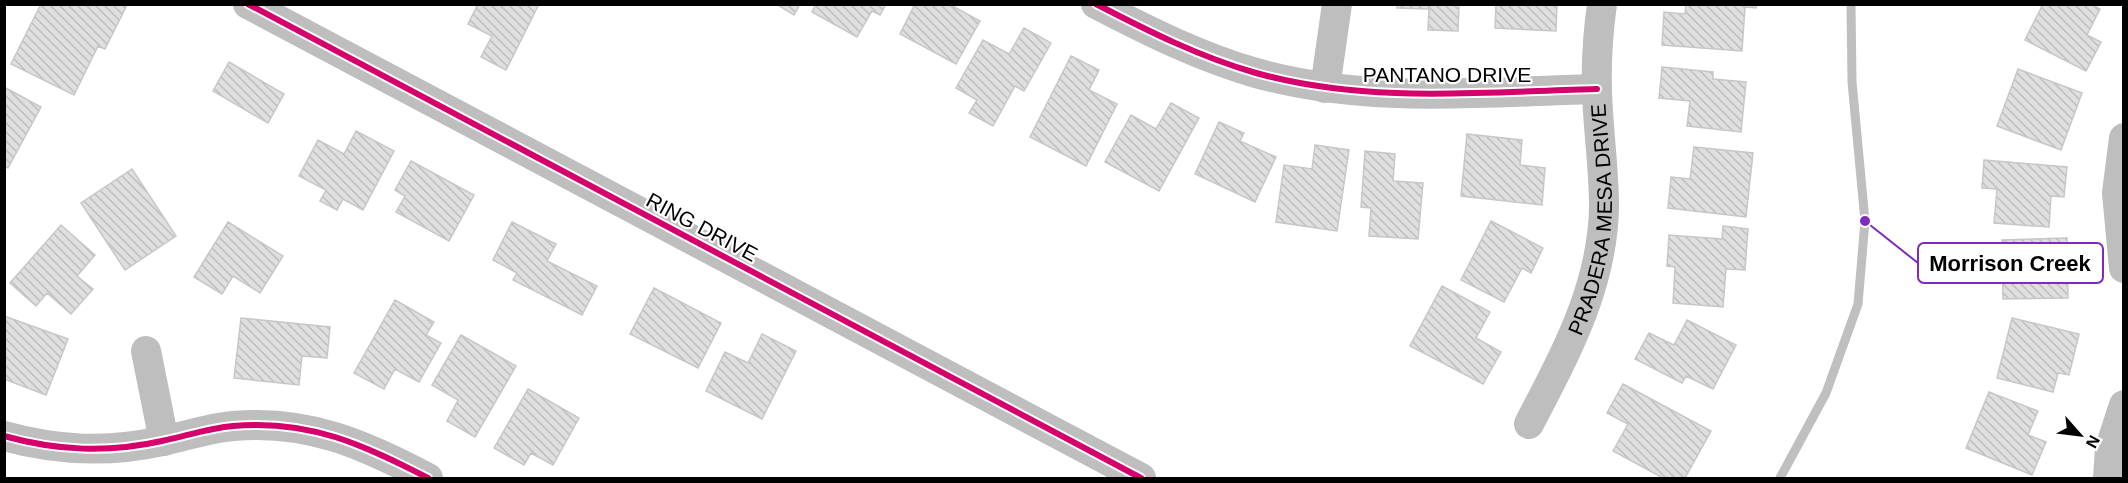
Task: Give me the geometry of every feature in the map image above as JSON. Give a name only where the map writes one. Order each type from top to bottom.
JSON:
[{"type":"street","name":"RING DRIVE","points":[[248,4],[1141,478]]},
{"type":"street","name":"PANTANO DRIVE","points":[[1096,4],[1196,53],[1256,73],[1325,88],[1402,95],[1597,89]]},
{"type":"street","points":[[1325,88],[1337,4]]},
{"type":"street","name":"PRADERA MESA DRIVE","points":[[1529,424],[1573,340],[1591,293],[1599,256],[1604,206],[1597,89],[1602,4]]},
{"type":"street","points":[[2122,253],[2117,193],[2124,138]]},
{"type":"street","points":[[146,351],[164,441]]},
{"type":"street","points":[[2108,478],[2110,448],[2124,405]]},
{"type":"street","points":[[4,436],[36,445],[73,450],[120,449],[233,426],[271,425],[309,430],[357,442],[382,468],[428,478]]},
{"type":"building","points":[[41,4],[121,4],[126,7],[105,49],[98,46],[74,95],[11,64]]},
{"type":"building","points":[[478,4],[539,4],[506,70],[481,57],[492,36],[468,24]]},
{"type":"building","points":[[776,4],[800,4],[794,15]]},
{"type":"building","points":[[816,4],[886,4],[880,15],[872,11],[857,37],[812,12]]},
{"type":"building","points":[[915,4],[949,4],[980,21],[956,64],[900,34]]},
{"type":"building","points":[[1397,4],[1459,4],[1458,31],[1428,30],[1429,9],[1397,8]]},
{"type":"building","points":[[1496,4],[1557,4],[1556,31],[1495,28]]},
{"type":"building","points":[[1686,4],[1757,4],[1756,8],[1745,7],[1742,51],[1662,45],[1664,12],[1685,14]]},
{"type":"building","points":[[2043,4],[2091,4],[2100,9],[2087,35],[2101,42],[2086,71],[2025,40]]},
{"type":"building","points":[[1024,28],[1051,43],[1024,91],[1015,86],[993,126],[969,113],[977,100],[956,88],[983,40],[1009,54]]},
{"type":"building","points":[[1071,56],[1099,70],[1089,90],[1117,104],[1086,166],[1030,137]]},
{"type":"building","points":[[229,62],[284,94],[268,123],[213,91]]},
{"type":"building","points":[[1662,67],[1713,72],[1713,79],[1746,82],[1741,132],[1687,126],[1690,101],[1659,98]]},
{"type":"building","points":[[2018,69],[2082,93],[2061,150],[1997,126]]},
{"type":"building","points":[[4,87],[41,107],[8,168],[4,166]]},
{"type":"building","points":[[1171,103],[1199,118],[1159,191],[1105,162],[1131,115],[1156,129]]},
{"type":"building","points":[[1219,122],[1244,133],[1240,141],[1276,157],[1255,202],[1195,174]]},
{"type":"building","points":[[356,131],[394,151],[363,210],[343,199],[337,210],[320,201],[326,190],[299,176],[318,140],[344,154]]},
{"type":"building","points":[[1467,134],[1522,140],[1520,165],[1545,168],[1542,205],[1461,196]]},
{"type":"building","points":[[1315,145],[1349,150],[1337,231],[1276,222],[1284,165],[1312,169]]},
{"type":"building","points":[[1694,147],[1753,153],[1746,217],[1668,208],[1671,177],[1690,179]]},
{"type":"building","points":[[1365,151],[1395,154],[1393,181],[1423,183],[1418,239],[1369,236],[1371,208],[1361,207]]},
{"type":"building","points":[[1984,160],[2067,167],[2064,197],[2051,196],[2049,227],[1994,223],[1997,189],[1982,188]]},
{"type":"building","points":[[411,161],[474,195],[449,241],[396,212],[405,196],[395,190]]},
{"type":"building","points":[[132,169],[176,236],[125,270],[81,203]]},
{"type":"building","points":[[1491,221],[1543,248],[1531,273],[1522,268],[1504,302],[1461,280]]},
{"type":"building","points":[[228,222],[283,256],[260,293],[233,276],[222,294],[194,277]]},
{"type":"building","points":[[512,222],[556,244],[547,261],[597,286],[582,315],[513,280],[517,273],[493,260]]},
{"type":"building","points":[[61,225],[95,255],[77,276],[93,289],[71,314],[47,293],[36,306],[10,283]]},
{"type":"building","points":[[1723,226],[1748,229],[1745,270],[1726,269],[1723,307],[1673,303],[1675,267],[1667,266],[1669,235],[1722,239]]},
{"type":"building","points":[[2067,238],[2068,298],[2003,299],[2002,240]]},
{"type":"building","points":[[1442,286],[1490,312],[1476,338],[1501,352],[1483,384],[1410,346]]},
{"type":"building","points":[[654,288],[721,323],[698,368],[630,334]]},
{"type":"building","points":[[395,300],[434,322],[426,335],[441,343],[419,382],[395,369],[384,389],[354,373]]},
{"type":"building","points":[[4,316],[68,339],[46,395],[4,379]]},
{"type":"building","points":[[241,318],[330,327],[327,358],[302,356],[299,385],[234,378]]},
{"type":"building","points":[[2012,318],[2079,334],[2069,375],[2058,373],[2053,392],[1997,378]]},
{"type":"building","points":[[1687,320],[1736,345],[1713,389],[1686,376],[1682,383],[1635,359],[1649,333],[1674,345]]},
{"type":"building","points":[[762,334],[796,351],[762,419],[706,391],[725,352],[748,363]]},
{"type":"building","points":[[461,335],[516,366],[475,437],[447,421],[458,400],[432,385]]},
{"type":"building","points":[[1623,384],[1711,431],[1685,478],[1663,478],[1613,451],[1628,424],[1607,413]]},
{"type":"building","points":[[528,389],[579,418],[553,465],[531,453],[524,465],[494,448]]},
{"type":"building","points":[[1989,392],[2038,411],[2028,435],[2046,442],[2032,475],[1966,448]]},
{"type":"waterway","points":[[1780,478],[1826,393],[1858,304],[1865,221],[1852,82],[1851,4]]},
{"type":"cycle path","points":[[248,4],[1141,478]]},
{"type":"cycle path","points":[[1096,4],[1194,51],[1256,73],[1298,83],[1340,89],[1425,94],[1597,89]]},
{"type":"cycle path","points":[[4,436],[44,445],[103,449],[142,445],[224,427],[261,425],[287,427],[335,437],[358,445],[428,478]]},
{"type":"place","name":"Morrison Creek","points":[[1865,221]]}]
